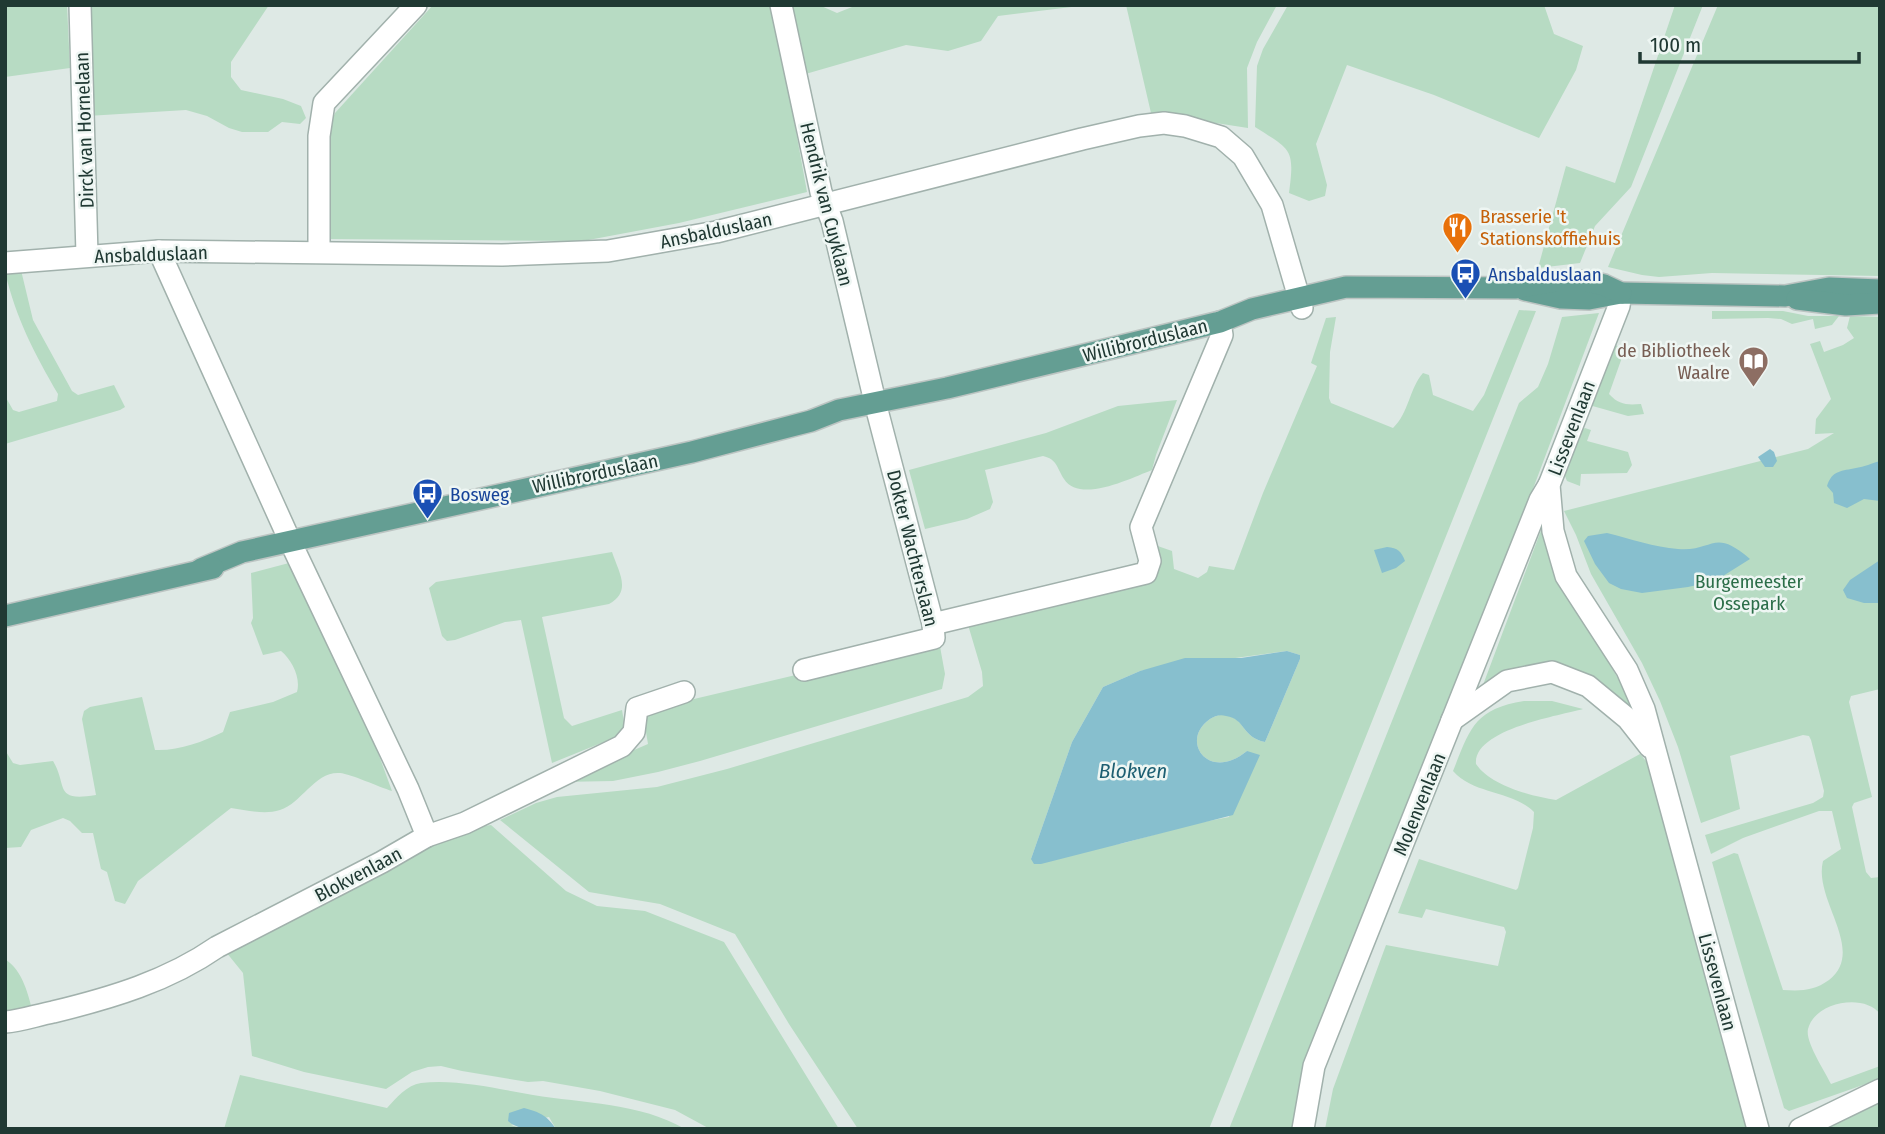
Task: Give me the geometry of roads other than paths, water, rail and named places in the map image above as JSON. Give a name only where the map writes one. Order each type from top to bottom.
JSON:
[{"type":"main road","name":"Willibrorduslaan","points":[[5,616],[201,569],[242,551],[292,546],[378,521],[692,452],[811,421],[839,410],[877,406],[1220,322],[1252,309],[1301,303],[1346,287],[1516,288],[1556,281],[1587,281],[1621,293],[1785,296]]},
{"type":"main road","points":[[1785,296],[1829,288],[1880,290]]},
{"type":"main road","points":[[1785,296],[1829,304],[1880,303]]},
{"type":"street","name":"Dirck van Hornelaan","points":[[80,5],[88,255]]},
{"type":"street","points":[[319,251],[320,136],[324,103],[416,5]]},
{"type":"street","name":"Hendrik van Cuyklaan","points":[[780,5],[821,192],[844,265],[877,406]]},
{"type":"street","name":"Ansbalduslaan","points":[[5,263],[159,251],[502,255],[608,251],[716,232],[1139,126],[1164,123],[1221,137],[1242,156],[1272,205],[1301,303]]},
{"type":"street","points":[[159,251],[292,546],[408,789],[427,836]]},
{"type":"street","name":"Lissevenlaan","points":[[1621,293],[1616,314],[1549,485],[1553,531],[1566,576],[1627,670],[1644,709],[1758,1129]]},
{"type":"street","points":[[933,624],[1146,573],[1150,561],[1141,527],[1222,335],[1220,322]]},
{"type":"street","name":"Dokter Wachterslaan","points":[[804,670],[934,638],[933,624],[877,406]]},
{"type":"street","name":"Molenvenlaan","points":[[1303,1129],[1314,1066],[1540,500],[1549,485]]},
{"type":"street","name":"Lissevenlaan","points":[[1452,720],[1507,681],[1552,672],[1588,686],[1628,719],[1656,754]]},
{"type":"street","name":"Blokvenlaan","points":[[5,1022],[78,1006],[145,986],[427,836],[465,823],[622,746],[634,732],[637,708],[684,692]]},
{"type":"street","points":[[1800,1129],[1880,1090]]},
{"type":"water","points":[[1770,449],[1777,461],[1773,467],[1765,467],[1758,457]]},
{"type":"water","points":[[1880,461],[1880,501],[1864,499],[1847,508],[1834,503],[1833,493],[1827,486],[1835,474]]},
{"type":"water","points":[[1607,533],[1678,549],[1714,543],[1728,544],[1750,559],[1715,581],[1642,593],[1621,589],[1609,583],[1595,564],[1584,541],[1588,536]]},
{"type":"water","points":[[1387,547],[1399,551],[1405,561],[1382,573],[1374,550]]},
{"type":"water","points":[[1880,560],[1880,603],[1864,603],[1847,598],[1843,590],[1850,580]]},
{"type":"water","name":"Blokven","points":[[1287,651],[1300,655],[1300,659],[1265,742],[1257,740],[1237,721],[1222,715],[1210,719],[1197,737],[1202,755],[1210,760],[1233,760],[1247,751],[1260,755],[1233,815],[1034,864],[1031,859],[1072,742],[1103,687],[1140,671],[1185,658],[1241,658]]},
{"type":"water","points":[[524,1108],[542,1115],[556,1129],[524,1128],[508,1121],[509,1113]]},
{"type":"place","name":"Brasserie 't Stationskoffiehuis","points":[[1457,254]]},
{"type":"place","name":"Ansbalduslaan","points":[[1465,301]]},
{"type":"place","name":"de Bibliotheek Waalre","points":[[1753,388]]},
{"type":"place","name":"Bosweg","points":[[427,521]]},
{"type":"park label","name":"Burgemeester Ossepark","points":[[1749,592]]}]
